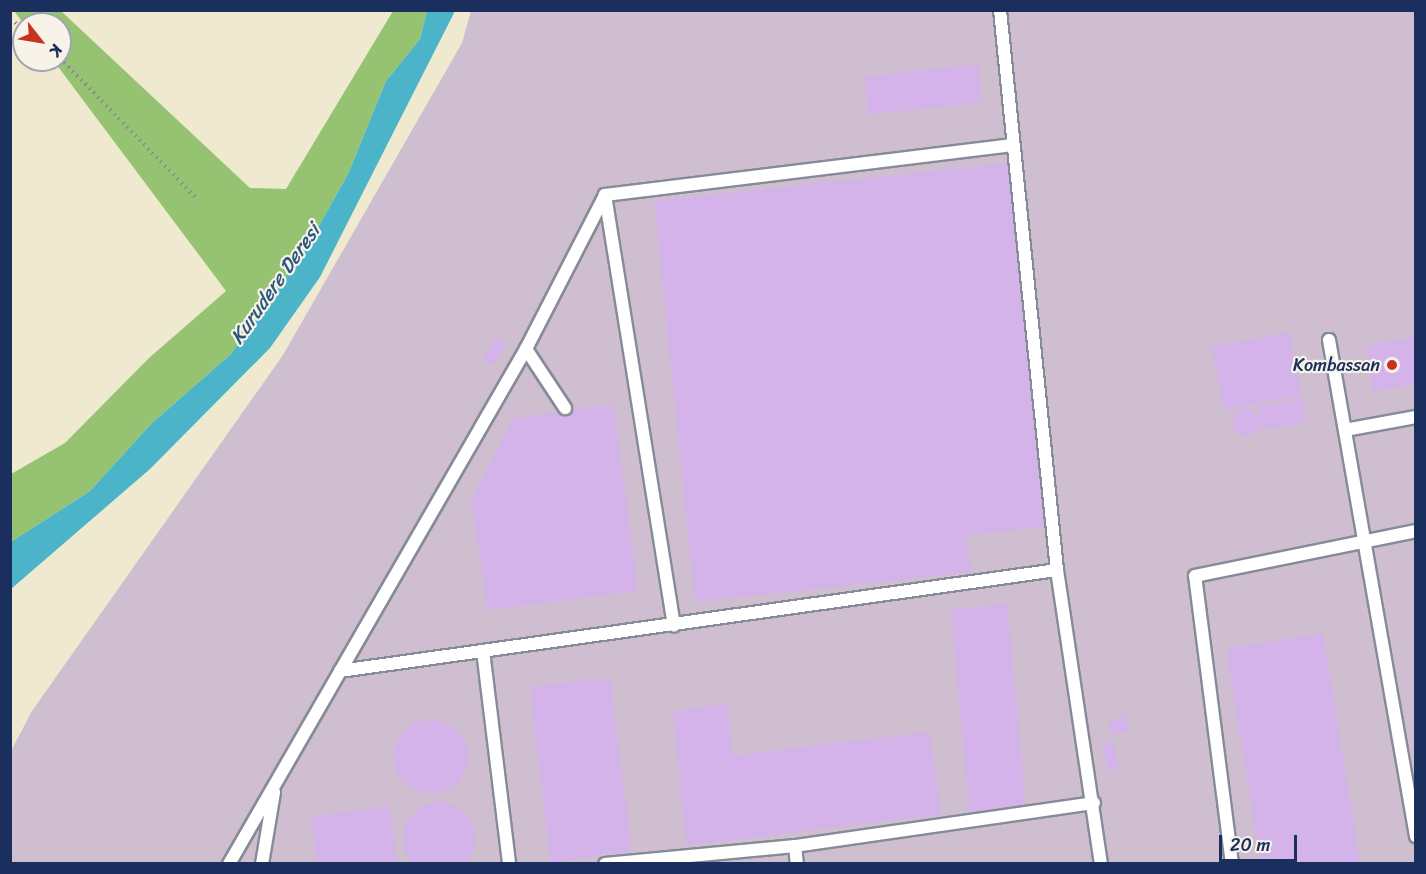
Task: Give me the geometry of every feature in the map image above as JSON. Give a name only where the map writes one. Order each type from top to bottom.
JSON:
[{"type":"lane","points":[[1000,10],[1057,570],[1094,803],[1101,864]]},
{"type":"lane","points":[[605,195],[1013,145]]},
{"type":"lane","points":[[229,864],[526,349],[605,195]]},
{"type":"lane","points":[[605,195],[674,626]]},
{"type":"lane","points":[[1329,340],[1416,836]]},
{"type":"lane","points":[[526,349],[565,408]]},
{"type":"lane","points":[[1345,430],[1416,417]]},
{"type":"lane","points":[[1232,864],[1195,576],[1416,531]]},
{"type":"lane","points":[[340,671],[674,626],[1057,570]]},
{"type":"lane","points":[[483,651],[509,864]]},
{"type":"lane","points":[[262,864],[276,782]]},
{"type":"lane","points":[[605,864],[795,846],[1094,803]]},
{"type":"lane","points":[[795,846],[797,864]]},
{"type":"path","points":[[72,70],[195,197]]},
{"type":"shaded area","points":[[471,11],[1415,11],[1415,863],[11,864],[11,751],[32,711],[283,355],[462,43]]},
{"type":"green space","points":[[14,11],[62,12],[15,12]]},
{"type":"green space","points":[[393,11],[427,11],[420,39],[386,81],[348,174],[306,249],[231,354],[151,424],[90,491],[11,542],[11,474],[65,443],[149,358],[226,291],[62,72],[72,72],[72,21],[250,188],[286,189]]},
{"type":"water","points":[[427,11],[455,11],[320,277],[270,348],[150,469],[11,589],[11,542],[90,491],[151,424],[231,354],[306,249],[348,174],[386,81],[420,39]]},
{"type":"building","points":[[978,64],[982,102],[868,115],[864,77]]},
{"type":"building","points":[[1008,163],[1045,527],[967,535],[971,572],[695,602],[654,201]]},
{"type":"building","points":[[1290,332],[1301,396],[1224,410],[1212,347]]},
{"type":"building","points":[[496,337],[506,343],[493,365],[483,360]]},
{"type":"building","name":"Kombassan","points":[[1416,337],[1416,384],[1373,391],[1365,346]]},
{"type":"building","points":[[1303,399],[1306,422],[1261,430],[1259,421],[1256,432],[1244,437],[1233,429],[1233,415],[1240,410],[1249,409],[1259,419],[1257,407]]},
{"type":"building","points":[[614,405],[638,591],[487,610],[472,499],[513,418]]},
{"type":"building","points":[[1007,604],[1026,806],[969,812],[951,609]]},
{"type":"building","points":[[1323,633],[1360,864],[1261,864],[1226,649]]},
{"type":"building","points":[[610,678],[632,850],[551,863],[530,687]]},
{"type":"building","points":[[726,703],[733,756],[929,732],[941,814],[686,846],[673,712]]},
{"type":"building","points":[[1125,715],[1128,732],[1111,734],[1109,722]]},
{"type":"building","points":[[431,720],[445,723],[457,731],[465,743],[468,757],[465,771],[457,783],[445,791],[431,794],[417,791],[405,783],[397,771],[394,757],[397,743],[405,731],[417,723]]},
{"type":"building","points":[[1113,741],[1119,768],[1108,771],[1102,744]]},
{"type":"building","points":[[443,801],[464,811],[471,820],[476,842],[472,855],[465,864],[412,864],[403,847],[405,823],[421,806]]},
{"type":"building","points":[[389,806],[397,864],[317,864],[311,817]]},
{"type":"place","name":"Kombassan","points":[[1392,365]]},
{"type":"water label","name":"Kurudere Deresi","points":[[275,284]]}]
